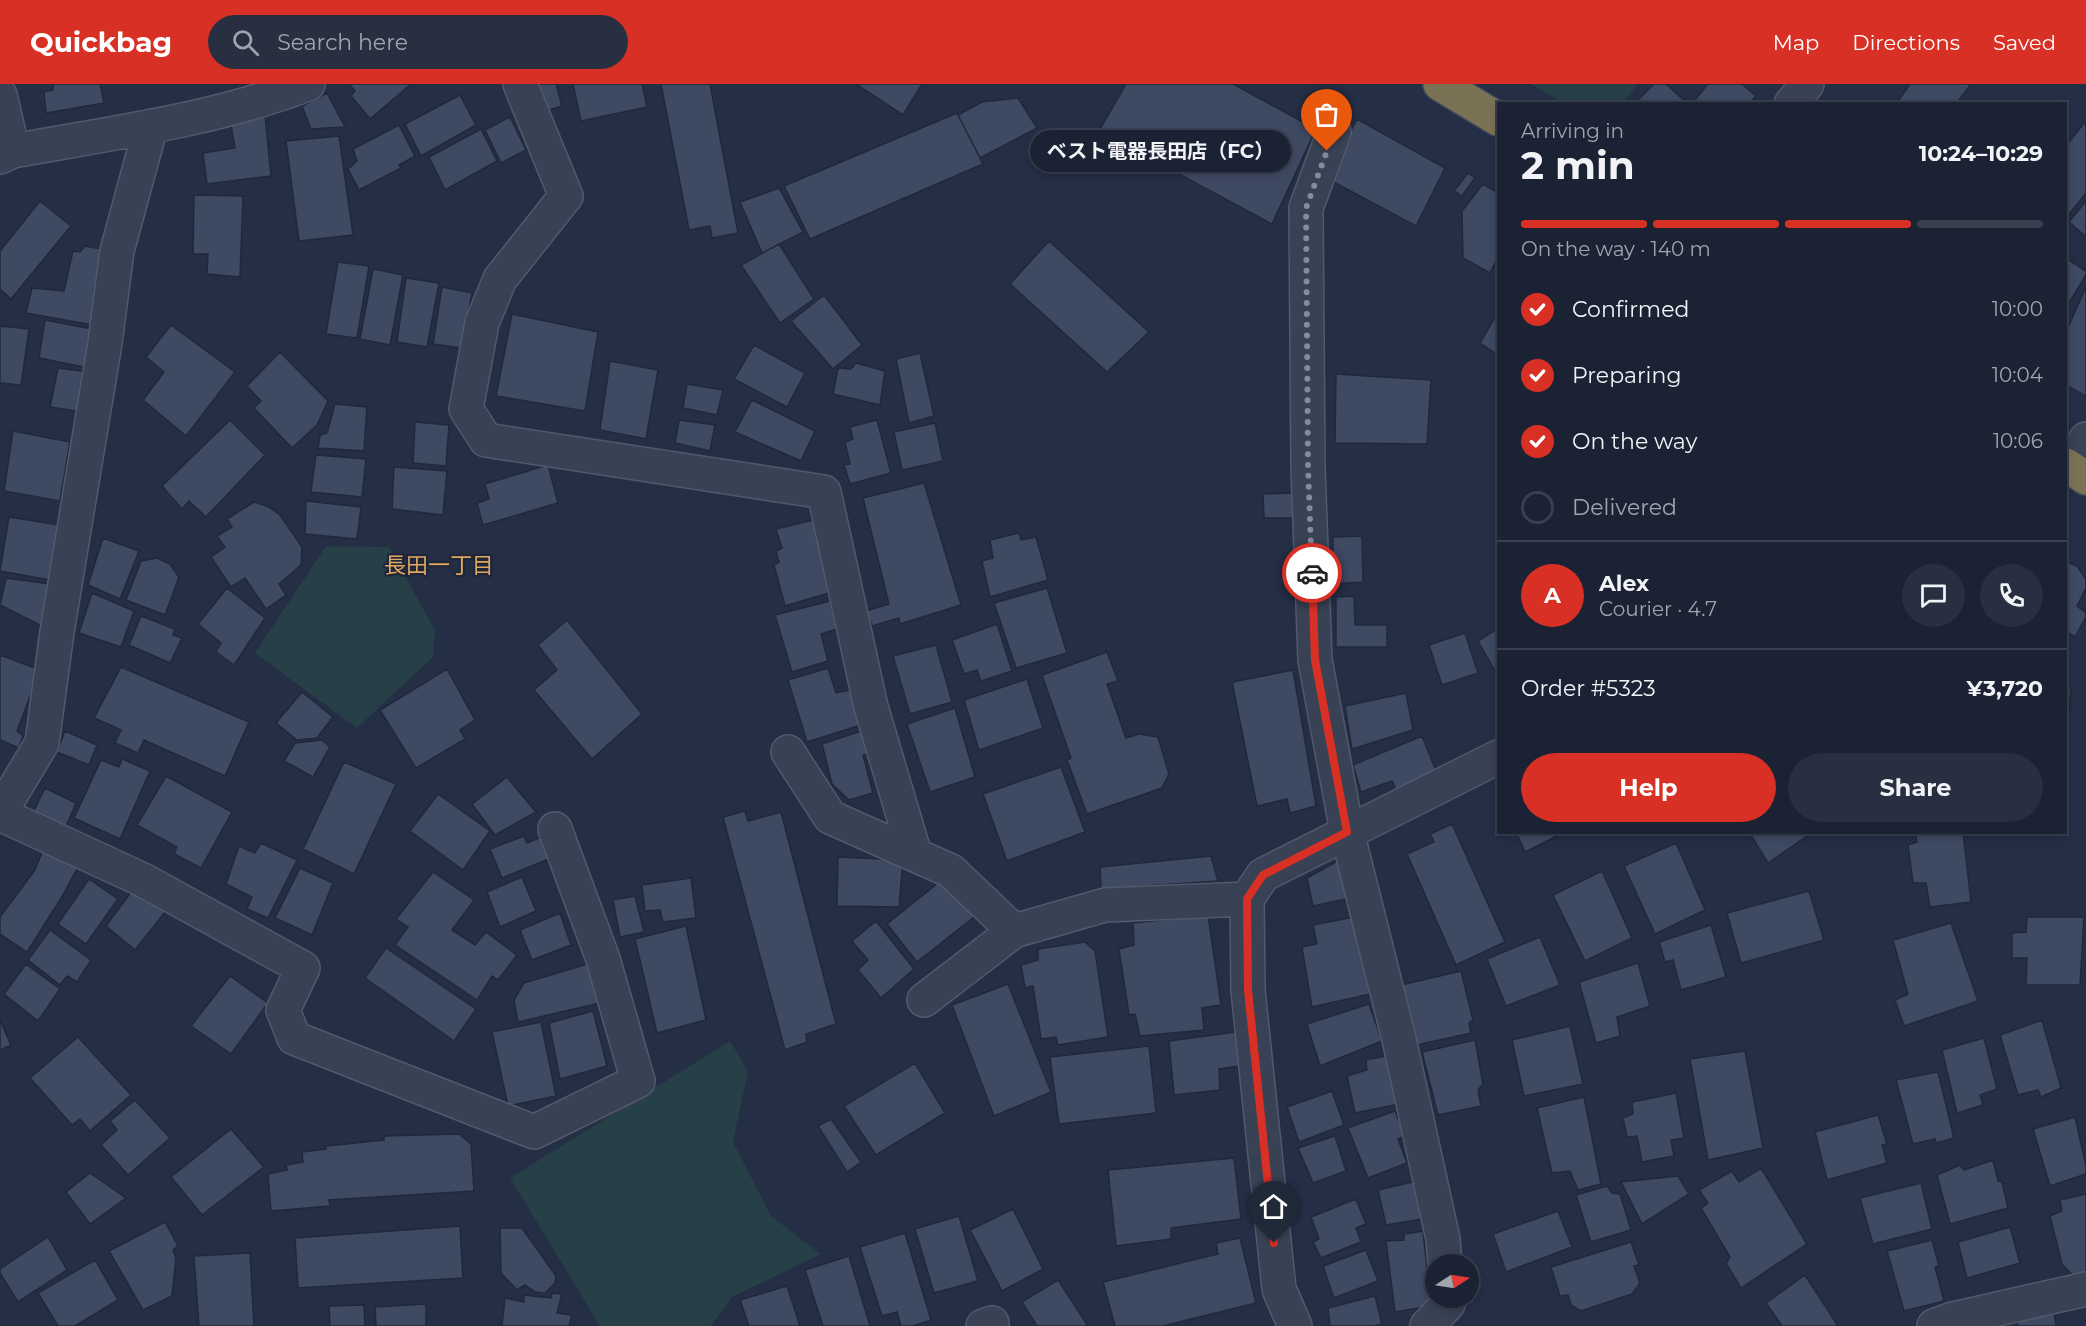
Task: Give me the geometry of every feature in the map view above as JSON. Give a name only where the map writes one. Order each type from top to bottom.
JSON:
[{"type":"highway","points":[[1440,84],[1497,118]]},
{"type":"street","points":[[0,95],[6,154],[170,124],[249,103],[308,84]]},
{"type":"street","points":[[520,84],[566,196],[500,279],[483,323],[466,409],[486,440],[824,492],[871,707],[915,855]]},
{"type":"street","points":[[1793,102],[1807,84]]},
{"type":"street","points":[[151,126],[117,251],[105,343],[57,632],[42,743],[0,813],[143,880],[303,968],[283,1010],[294,1038],[534,1132],[638,1081],[603,959],[555,829]]},
{"type":"street","points":[[1334,132],[1306,208],[1308,467],[1315,660],[1347,832],[1401,1050],[1443,1239],[1444,1254]]},
{"type":"street","points":[[2074,470],[2086,440]]},
{"type":"street","points":[[788,752],[830,817],[951,871],[1014,931]]},
{"type":"street","points":[[1295,1326],[1279,1289],[1248,990],[1247,899],[1263,875],[1497,757]]},
{"type":"street","points":[[924,1000],[1014,931],[1105,905],[1247,899]]},
{"type":"street","points":[[1934,1326],[1953,1319],[2086,1289]]},
{"type":"street","points":[[1427,1326],[1444,1308]]},
{"type":"shaded area","points":[[1531,84],[1638,84],[1623,102],[1561,102]]},
{"type":"shaded area","points":[[326,546],[389,547],[435,630],[433,657],[357,728],[255,653]]},
{"type":"shaded area","points":[[730,1041],[748,1071],[733,1142],[771,1216],[821,1254],[732,1297],[711,1326],[600,1326],[510,1178]]},
{"type":"building","points":[[53,84],[100,84],[104,103],[46,113],[44,92],[53,90]]},
{"type":"building","points":[[349,84],[411,84],[370,119],[351,96],[355,91]]},
{"type":"building","points":[[534,84],[556,84],[562,106],[543,112]]},
{"type":"building","points":[[573,84],[642,84],[647,107],[581,121]]},
{"type":"building","points":[[661,84],[710,84],[738,233],[712,238],[710,226],[689,230]]},
{"type":"building","points":[[856,84],[922,84],[903,115]]},
{"type":"building","points":[[1126,84],[1233,84],[1316,129],[1272,224],[1099,131]]},
{"type":"building","points":[[1654,84],[1666,84],[1686,102],[1636,102]]},
{"type":"building","points":[[1708,84],[1742,84],[1756,96],[1751,102],[1693,102]]},
{"type":"building","points":[[1910,84],[1971,84],[1958,102],[1897,102]]},
{"type":"building","points":[[327,93],[345,127],[311,129],[302,106]]},
{"type":"building","points":[[460,95],[476,125],[421,156],[405,124]]},
{"type":"building","points":[[1018,98],[1037,128],[980,158],[958,115],[982,102]]},
{"type":"building","points":[[957,113],[983,164],[810,239],[784,186]]},
{"type":"building","points":[[265,115],[271,176],[207,184],[203,153],[235,148],[230,120]]},
{"type":"building","points":[[510,117],[526,150],[501,163],[485,130]]},
{"type":"building","points":[[1357,119],[1445,168],[1416,226],[1326,178]]},
{"type":"building","points":[[2084,123],[2086,125],[2086,193],[2067,217],[2067,145]]},
{"type":"building","points":[[399,125],[415,156],[399,165],[401,168],[359,190],[348,169],[357,161],[353,149]]},
{"type":"building","points":[[481,129],[497,161],[445,190],[429,157]]},
{"type":"building","points":[[339,136],[353,235],[299,241],[286,141]]},
{"type":"building","points":[[1468,173],[1475,178],[1462,196],[1454,191]]},
{"type":"building","points":[[1483,184],[1497,192],[1497,259],[1490,273],[1463,258],[1462,211]]},
{"type":"building","points":[[779,188],[803,232],[762,253],[740,202]]},
{"type":"building","points":[[194,195],[243,196],[240,277],[207,274],[208,254],[193,254]]},
{"type":"building","points":[[40,201],[71,226],[11,299],[0,289],[0,251]]},
{"type":"building","points":[[2086,201],[2086,237],[2069,222]]},
{"type":"building","points":[[1049,241],[1149,332],[1107,372],[1010,284]]},
{"type":"building","points":[[779,244],[814,299],[780,323],[741,265]]},
{"type":"building","points":[[85,246],[107,250],[93,325],[26,313],[32,288],[64,291],[73,251],[80,252]]},
{"type":"building","points":[[2067,259],[2086,271],[2086,275],[2067,306]]},
{"type":"building","points":[[338,262],[369,266],[357,338],[326,334]]},
{"type":"building","points":[[373,269],[403,275],[390,345],[360,339]]},
{"type":"building","points":[[406,278],[439,283],[427,347],[397,342]]},
{"type":"building","points":[[442,287],[472,293],[462,348],[433,344]]},
{"type":"building","points":[[2086,287],[2086,396],[2067,386],[2067,330]]},
{"type":"building","points":[[824,295],[862,345],[833,369],[791,321]]},
{"type":"building","points":[[512,314],[598,332],[585,411],[496,396]]},
{"type":"building","points":[[1497,314],[1497,354],[1480,343]]},
{"type":"building","points":[[45,320],[97,330],[89,368],[39,358]]},
{"type":"building","points":[[171,325],[235,372],[186,436],[143,400],[164,372],[146,357]]},
{"type":"building","points":[[0,326],[29,329],[21,385],[0,383]]},
{"type":"building","points":[[754,345],[805,373],[787,407],[734,379]]},
{"type":"building","points":[[280,352],[328,401],[317,425],[292,448],[254,408],[261,401],[247,386]]},
{"type":"building","points":[[920,353],[934,416],[909,423],[896,359]]},
{"type":"building","points":[[610,361],[658,370],[646,439],[600,430]]},
{"type":"building","points":[[856,363],[885,371],[880,405],[833,394],[838,368],[851,369]]},
{"type":"building","points":[[58,368],[89,372],[83,412],[50,407]]},
{"type":"building","points":[[1336,374],[1431,380],[1427,444],[1335,443]]},
{"type":"building","points":[[687,384],[723,390],[717,415],[683,408]]},
{"type":"building","points":[[752,400],[815,431],[801,461],[735,432]]},
{"type":"building","points":[[335,404],[367,407],[364,451],[318,448],[320,435],[327,433]]},
{"type":"building","points":[[230,420],[265,455],[206,517],[189,501],[182,509],[162,486]]},
{"type":"building","points":[[679,420],[715,425],[710,451],[675,443]]},
{"type":"building","points":[[877,420],[891,473],[850,484],[844,465],[850,464],[845,442],[853,439],[850,427]]},
{"type":"building","points":[[415,422],[449,425],[446,466],[413,463]]},
{"type":"building","points":[[935,423],[943,461],[902,470],[894,432]]},
{"type":"building","points":[[13,431],[70,442],[60,501],[4,491]]},
{"type":"building","points":[[316,455],[366,459],[362,497],[311,492]]},
{"type":"building","points":[[548,465],[558,503],[483,525],[477,503],[489,499],[485,484]]},
{"type":"building","points":[[394,467],[447,471],[443,515],[392,509]]},
{"type":"building","points":[[924,483],[961,605],[900,624],[899,618],[872,626],[866,611],[889,604],[863,498]]},
{"type":"building","points":[[1299,493],[1301,518],[1264,518],[1263,494]]},
{"type":"building","points":[[306,501],[361,507],[357,539],[305,534]]},
{"type":"building","points":[[254,502],[269,507],[280,515],[302,547],[301,565],[279,584],[286,595],[266,609],[245,578],[231,587],[211,557],[225,547],[217,536],[232,527],[227,519]]},
{"type":"building","points":[[9,517],[59,525],[50,580],[0,571]]},
{"type":"building","points":[[813,520],[829,593],[785,606],[774,565],[779,562],[776,551],[782,548],[776,529]]},
{"type":"building","points":[[1019,533],[1021,540],[1036,537],[1048,580],[990,597],[982,561],[993,558],[990,540]]},
{"type":"building","points":[[1362,536],[1363,582],[1333,584],[1333,537]]},
{"type":"building","points":[[103,538],[139,551],[120,599],[88,585]]},
{"type":"building","points":[[157,558],[170,564],[179,577],[165,615],[126,600],[141,561]]},
{"type":"building","points":[[2067,562],[2077,566],[2086,579],[2086,588],[2077,606],[2086,613],[2086,617],[2075,637],[2067,632]]},
{"type":"building","points":[[6,578],[57,585],[51,619],[40,625],[0,605]]},
{"type":"building","points":[[227,588],[265,618],[234,665],[216,652],[221,643],[198,624]]},
{"type":"building","points":[[1047,588],[1067,653],[1016,668],[994,603]]},
{"type":"building","points":[[92,593],[134,611],[121,647],[79,633]]},
{"type":"building","points":[[1354,596],[1355,625],[1387,625],[1387,647],[1336,647],[1336,597]]},
{"type":"building","points":[[830,601],[837,629],[821,634],[828,661],[792,672],[775,615]]},
{"type":"building","points":[[141,616],[175,629],[173,635],[182,638],[170,663],[129,645]]},
{"type":"building","points":[[567,620],[642,714],[592,759],[534,690],[557,670],[538,645]]},
{"type":"building","points":[[997,624],[1012,671],[981,681],[977,670],[964,674],[952,640]]},
{"type":"building","points":[[1497,629],[1497,674],[1478,641]]},
{"type":"building","points":[[1465,633],[1478,673],[1442,685],[1429,645]]},
{"type":"building","points":[[936,645],[952,702],[910,714],[893,656]]},
{"type":"building","points":[[1107,652],[1118,681],[1107,684],[1126,738],[1139,734],[1158,737],[1169,774],[1162,788],[1087,814],[1067,760],[1071,758],[1042,675]]},
{"type":"building","points":[[0,655],[40,670],[17,731],[23,736],[19,748],[0,740]]},
{"type":"building","points":[[121,667],[249,722],[225,776],[144,740],[138,753],[115,743],[121,730],[94,718]]},
{"type":"building","points":[[828,668],[836,693],[851,690],[861,725],[807,742],[788,680]]},
{"type":"building","points":[[447,669],[475,720],[460,730],[465,739],[416,768],[380,710]]},
{"type":"building","points":[[1293,670],[1316,806],[1290,813],[1287,799],[1257,806],[1232,682]]},
{"type":"building","points":[[1027,679],[1043,728],[979,750],[964,700]]},
{"type":"building","points":[[2067,687],[2071,687],[2067,735]]},
{"type":"building","points":[[302,692],[333,717],[317,738],[297,740],[276,723]]},
{"type":"building","points":[[1406,693],[1413,730],[1352,749],[1345,706]]},
{"type":"building","points":[[955,708],[975,777],[930,792],[907,724]]},
{"type":"building","points":[[65,731],[97,745],[89,765],[57,752]]},
{"type":"building","points":[[861,731],[869,754],[863,755],[873,793],[849,800],[832,784],[822,744]]},
{"type":"building","points":[[1422,736],[1438,776],[1398,794],[1392,781],[1361,792],[1353,765]]},
{"type":"building","points":[[322,740],[330,747],[313,777],[284,761],[295,743]]},
{"type":"building","points":[[122,759],[150,771],[120,839],[74,818],[101,760],[119,767]]},
{"type":"building","points":[[344,762],[396,784],[354,874],[303,849]]},
{"type":"building","points":[[1061,767],[1085,832],[1007,861],[983,794]]},
{"type":"building","points":[[166,776],[232,812],[201,868],[174,854],[177,847],[137,825]]},
{"type":"building","points":[[507,777],[536,812],[495,835],[472,804]]},
{"type":"building","points":[[45,788],[76,803],[63,833],[30,819]]},
{"type":"building","points":[[438,794],[490,831],[463,870],[410,831]]},
{"type":"building","points":[[745,811],[748,821],[781,812],[836,1024],[806,1034],[807,1042],[785,1050],[723,817]]},
{"type":"building","points":[[1452,824],[1505,942],[1456,965],[1407,854],[1434,842],[1430,834]]},
{"type":"building","points":[[1517,834],[1561,834],[1525,852]]},
{"type":"building","points":[[1750,834],[1806,834],[1807,836],[1768,863]]},
{"type":"building","points":[[1915,834],[1963,834],[1971,902],[1930,907],[1926,883],[1913,883],[1908,845],[1917,842]]},
{"type":"building","points":[[524,836],[527,843],[541,837],[551,858],[502,878],[490,849]]},
{"type":"building","points":[[261,843],[297,860],[268,918],[247,909],[252,897],[226,884],[239,846],[255,853]]},
{"type":"building","points":[[1676,843],[1705,910],[1655,934],[1624,866]]},
{"type":"building","points":[[43,850],[79,865],[27,952],[0,934],[0,917],[35,870]]},
{"type":"building","points":[[1211,856],[1218,881],[1101,889],[1100,867]]},
{"type":"building","points":[[838,857],[903,860],[899,907],[837,906]]},
{"type":"building","points":[[1343,858],[1350,898],[1313,906],[1307,878]]},
{"type":"building","points":[[300,868],[333,883],[312,935],[275,918]]},
{"type":"building","points":[[1602,871],[1632,938],[1585,961],[1553,895]]},
{"type":"building","points":[[433,872],[474,900],[452,930],[475,945],[486,932],[517,955],[498,980],[492,976],[477,1000],[395,945],[408,927],[396,919]]},
{"type":"building","points":[[522,877],[536,911],[500,927],[487,892]]},
{"type":"building","points":[[691,878],[696,918],[663,922],[660,910],[645,911],[642,885]]},
{"type":"building","points":[[89,879],[118,899],[86,944],[58,924]]},
{"type":"building","points":[[943,879],[974,917],[917,962],[887,924]]},
{"type":"building","points":[[137,884],[169,907],[135,950],[106,926]]},
{"type":"building","points":[[1809,891],[1824,940],[1741,963],[1727,913]]},
{"type":"building","points":[[635,896],[644,932],[620,937],[613,900]]},
{"type":"building","points":[[560,913],[571,945],[532,960],[520,930]]},
{"type":"building","points":[[1208,915],[1221,1005],[1202,1008],[1204,1030],[1140,1036],[1135,1014],[1129,1015],[1119,949],[1134,945],[1133,923]]},
{"type":"building","points":[[1359,916],[1375,993],[1312,1007],[1302,947],[1317,944],[1313,925]]},
{"type":"building","points":[[2027,917],[2084,917],[2080,985],[2026,985],[2027,958],[2012,958],[2012,933],[2026,932]]},
{"type":"building","points":[[876,921],[914,969],[881,998],[858,970],[868,960],[852,941]]},
{"type":"building","points":[[1951,923],[1978,1001],[1904,1026],[1895,1000],[1908,994],[1893,940]]},
{"type":"building","points":[[1711,925],[1726,977],[1681,990],[1673,960],[1665,962],[1659,942]]},
{"type":"building","points":[[686,926],[706,1020],[657,1033],[635,939]]},
{"type":"building","points":[[50,930],[91,960],[77,982],[67,976],[60,985],[28,960]]},
{"type":"building","points":[[1540,937],[1560,985],[1506,1006],[1487,959]]},
{"type":"building","points":[[1085,942],[1095,951],[1108,1037],[1058,1045],[1056,1037],[1041,1039],[1033,986],[1025,988],[1021,965],[1038,960],[1038,949]]},
{"type":"building","points":[[386,948],[476,1009],[454,1041],[365,978]]},
{"type":"building","points":[[591,963],[600,1003],[518,1022],[514,1000],[524,983]]},
{"type":"building","points":[[1638,963],[1650,1006],[1617,1017],[1620,1036],[1596,1043],[1579,982]]},
{"type":"building","points":[[26,964],[60,989],[38,1021],[4,994]]},
{"type":"building","points":[[1461,971],[1473,1020],[1469,1023],[1471,1033],[1417,1045],[1401,985]]},
{"type":"building","points":[[230,976],[268,1003],[231,1054],[191,1026]]},
{"type":"building","points":[[1008,984],[1051,1092],[994,1116],[952,1005]]},
{"type":"building","points":[[1369,1004],[1382,1041],[1320,1066],[1307,1024]]},
{"type":"building","points":[[593,1011],[607,1066],[560,1079],[549,1023]]},
{"type":"building","points":[[0,1020],[11,1045],[0,1050]]},
{"type":"building","points":[[2042,1020],[2061,1088],[2041,1097],[2038,1090],[2018,1095],[2000,1035]]},
{"type":"building","points":[[541,1022],[556,1096],[508,1106],[492,1032]]},
{"type":"building","points":[[1570,1026],[1583,1084],[1524,1096],[1512,1040]]},
{"type":"building","points":[[1236,1032],[1240,1066],[1219,1069],[1220,1090],[1174,1095],[1169,1041]]},
{"type":"building","points":[[78,1037],[131,1095],[90,1131],[80,1119],[72,1125],[30,1078]]},
{"type":"building","points":[[1984,1038],[1997,1089],[1980,1095],[1983,1105],[1957,1113],[1942,1050]]},
{"type":"building","points":[[1475,1040],[1483,1084],[1478,1090],[1481,1106],[1438,1115],[1422,1052]]},
{"type":"building","points":[[1149,1046],[1156,1113],[1059,1124],[1050,1057]]},
{"type":"building","points":[[1745,1051],[1763,1148],[1708,1160],[1690,1059]]},
{"type":"building","points":[[1391,1055],[1399,1104],[1355,1113],[1347,1076],[1367,1070],[1366,1060]]},
{"type":"building","points":[[915,1063],[945,1113],[876,1155],[844,1106]]},
{"type":"building","points":[[1938,1072],[1954,1138],[1936,1143],[1935,1139],[1913,1144],[1896,1080]]},
{"type":"building","points":[[1332,1091],[1344,1125],[1299,1142],[1287,1107]]},
{"type":"building","points":[[1676,1093],[1684,1138],[1671,1140],[1674,1156],[1642,1162],[1637,1136],[1627,1137],[1623,1118],[1633,1114],[1632,1102]]},
{"type":"building","points":[[1584,1097],[1601,1184],[1578,1190],[1570,1171],[1552,1173],[1537,1108]]},
{"type":"building","points":[[135,1100],[170,1138],[128,1175],[101,1145],[117,1130],[110,1121]]},
{"type":"building","points":[[1395,1111],[1405,1136],[1398,1139],[1407,1163],[1368,1178],[1348,1128]]},
{"type":"building","points":[[1878,1115],[1887,1144],[1882,1145],[1887,1163],[1827,1180],[1815,1132]]},
{"type":"building","points":[[2075,1117],[2086,1174],[2050,1186],[2033,1129]]},
{"type":"building","points":[[831,1119],[861,1162],[847,1172],[818,1126]]},
{"type":"building","points":[[231,1129],[264,1167],[202,1215],[171,1177]]},
{"type":"building","points":[[459,1134],[471,1144],[474,1191],[329,1200],[330,1206],[271,1211],[268,1174],[287,1170],[286,1165],[303,1162],[302,1152],[326,1149],[326,1146],[384,1140],[384,1136]]},
{"type":"building","points":[[1335,1136],[1346,1171],[1313,1183],[1298,1148]]},
{"type":"building","points":[[1234,1158],[1241,1219],[1171,1228],[1171,1239],[1116,1246],[1108,1170]]},
{"type":"building","points":[[1993,1160],[1998,1181],[2002,1182],[2008,1208],[1950,1224],[1937,1175],[1960,1165],[1964,1170]]},
{"type":"building","points":[[1761,1168],[1807,1244],[1741,1288],[1726,1263],[1730,1257],[1701,1208],[1708,1203],[1699,1190],[1732,1171],[1739,1182]]},
{"type":"building","points":[[90,1173],[126,1198],[90,1224],[66,1192]]},
{"type":"building","points":[[1678,1176],[1689,1194],[1642,1224],[1621,1182]]},
{"type":"building","points":[[1417,1181],[1422,1219],[1386,1225],[1378,1190]]},
{"type":"building","points":[[1921,1183],[1932,1229],[1873,1244],[1860,1198]]},
{"type":"building","points":[[1607,1186],[1612,1193],[1620,1194],[1631,1230],[1591,1242],[1576,1195]]},
{"type":"building","points":[[2086,1194],[2086,1277],[2077,1280],[2062,1264],[2050,1216],[2062,1211],[2060,1200]]},
{"type":"building","points":[[1356,1199],[1366,1224],[1356,1228],[1361,1242],[1321,1258],[1313,1242],[1319,1239],[1311,1217]]},
{"type":"building","points":[[1013,1209],[1043,1269],[1002,1291],[970,1230]]},
{"type":"building","points":[[1558,1211],[1572,1247],[1506,1272],[1493,1234]]},
{"type":"building","points":[[959,1216],[978,1281],[934,1293],[915,1229]]},
{"type":"building","points":[[165,1222],[178,1246],[173,1250],[176,1258],[172,1296],[143,1310],[109,1251]]},
{"type":"building","points":[[460,1226],[463,1278],[298,1288],[295,1238]]},
{"type":"building","points":[[2010,1227],[2020,1263],[1967,1278],[1958,1242]]},
{"type":"building","points":[[500,1228],[522,1228],[556,1276],[555,1283],[545,1293],[535,1292],[525,1285],[517,1290],[501,1273]]},
{"type":"building","points":[[1423,1231],[1425,1254],[1425,1307],[1395,1312],[1386,1241],[1404,1240],[1404,1234]]},
{"type":"building","points":[[905,1233],[931,1320],[913,1326],[901,1326],[897,1312],[882,1316],[860,1247]]},
{"type":"building","points":[[48,1237],[67,1270],[18,1302],[0,1273],[0,1269]]},
{"type":"building","points":[[1240,1238],[1256,1303],[1163,1326],[1115,1326],[1103,1282],[1218,1254],[1216,1243]]},
{"type":"building","points":[[1932,1240],[1939,1266],[1935,1267],[1944,1301],[1904,1311],[1887,1251]]},
{"type":"building","points":[[1631,1242],[1639,1265],[1634,1266],[1640,1283],[1632,1294],[1581,1311],[1571,1305],[1568,1295],[1560,1296],[1551,1267]]},
{"type":"building","points":[[1366,1250],[1378,1281],[1334,1298],[1323,1266]]},
{"type":"building","points":[[250,1253],[254,1326],[199,1326],[194,1256]]},
{"type":"building","points":[[849,1256],[870,1326],[823,1326],[805,1270]]},
{"type":"building","points":[[95,1260],[118,1300],[75,1326],[58,1326],[38,1293]]},
{"type":"building","points":[[1805,1275],[1838,1326],[1782,1326],[1766,1303]]},
{"type":"building","points":[[1058,1280],[1088,1326],[1037,1326],[1022,1302]]},
{"type":"building","points":[[787,1286],[800,1326],[749,1326],[740,1300]]},
{"type":"building","points":[[552,1293],[562,1294],[557,1313],[572,1315],[569,1326],[502,1326],[505,1298],[524,1302],[524,1295],[551,1298]]},
{"type":"building","points":[[1375,1296],[1382,1324],[1330,1326],[1328,1308]]},
{"type":"building","points":[[426,1304],[426,1326],[376,1326],[375,1307]]},
{"type":"building","points":[[364,1305],[365,1326],[330,1326],[329,1306]]},
{"type":"building","points":[[2054,1313],[2056,1326],[2018,1326],[2017,1320]]},
{"type":"way so far","points":[[1312,573],[1308,467],[1306,208],[1327,151]]},
{"type":"place","name":"ベスト電器長田店（FC）","points":[[1327,151]]},
{"type":"district","name":"長田一丁目","points":[[439,565]]},
{"type":"route","points":[[1274,1243],[1248,990],[1247,899],[1263,875],[1347,832],[1315,660],[1312,573]]}]
